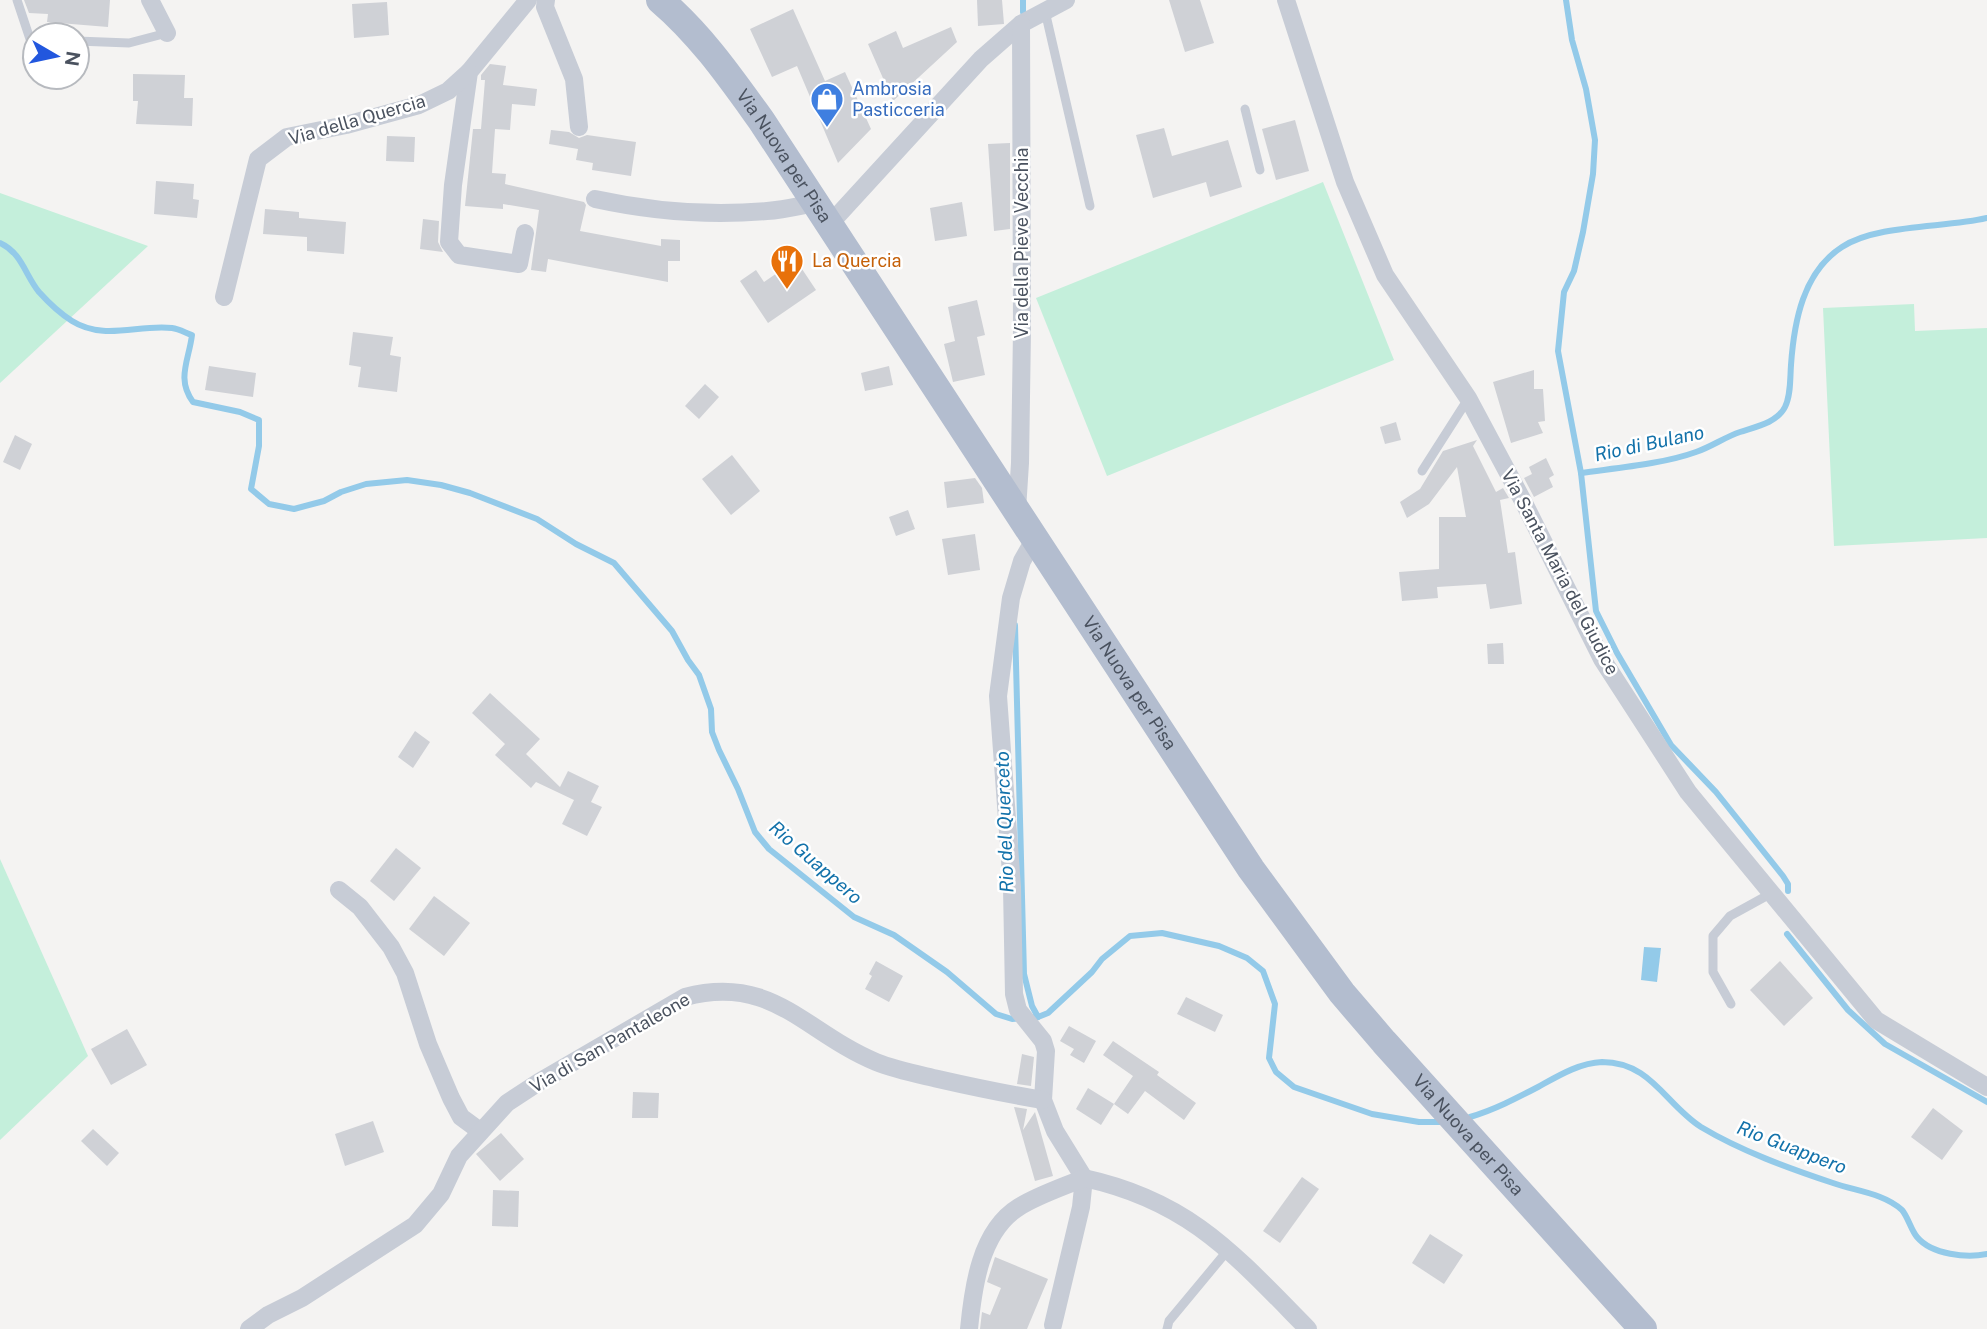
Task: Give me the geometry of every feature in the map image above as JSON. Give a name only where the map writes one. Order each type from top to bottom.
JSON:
[{"type":"main road","name":"Via Nuova per Pisa","points":[[660,0],[719,61],[1251,869],[1342,993],[1643,1329]]},
{"type":"street","points":[[150,0],[167,33]]},
{"type":"street","name":"Via della Quercia","points":[[224,297],[258,159],[287,137],[346,125],[419,105],[448,90],[469,72],[528,0]]},
{"type":"street","points":[[546,0],[545,7],[574,79],[579,127]]},
{"type":"street","points":[[595,199],[655,209],[822,215],[998,43],[1021,24],[1066,0]]},
{"type":"street","name":"Via Santa Maria del Giudice","points":[[1286,0],[1345,182],[1385,275],[1468,398],[1602,659],[1688,792],[1876,1020],[1987,1087]]},
{"type":"street","name":"Via della Pieve Vecchia","points":[[1017,514],[1022,330],[1021,24]]},
{"type":"street","points":[[469,72],[453,184],[449,242],[459,256],[519,264],[526,233]]},
{"type":"street","points":[[1034,540],[1022,561],[1011,598],[998,696],[1012,887],[1012,978],[1024,1018],[1043,1041],[1046,1051],[1043,1100],[1055,1131],[1084,1178],[1081,1207],[1053,1325]]},
{"type":"street","points":[[339,890],[360,907],[391,947],[405,973],[428,1044],[451,1098],[461,1116],[480,1131]]},
{"type":"street","name":"Via di San Pantaleone","points":[[249,1329],[415,1225],[441,1194],[459,1156],[507,1103],[685,997],[708,991],[728,990],[754,995],[790,1012],[853,1051],[896,1069],[1043,1100]]},
{"type":"street","points":[[969,1329],[972,1301],[985,1249],[1000,1223],[1019,1207],[1084,1178],[1155,1200],[1199,1226],[1229,1249],[1308,1329]]},
{"type":"lane","points":[[18,0],[24,21]]},
{"type":"lane","points":[[1045,11],[1090,206]]},
{"type":"lane","points":[[91,42],[129,43],[167,33]]},
{"type":"lane","points":[[1245,109],[1260,170]]},
{"type":"lane","points":[[1422,471],[1468,398]]},
{"type":"lane","points":[[1731,1004],[1713,972],[1713,936],[1730,916],[1770,894]]},
{"type":"lane","points":[[1167,1329],[1169,1321],[1229,1249]]},
{"type":"green space","points":[[1323,182],[1394,360],[1107,476],[1036,298]]},
{"type":"green space","points":[[0,193],[148,246],[0,383]]},
{"type":"green space","points":[[1914,304],[1915,331],[1987,328],[1987,538],[1834,546],[1823,308]]},
{"type":"green space","points":[[0,859],[88,1056],[0,1140]]},
{"type":"water","points":[[1644,947],[1661,948],[1657,982],[1641,980]]},
{"type":"building","points":[[24,0],[110,0],[108,27],[91,26],[91,21],[47,21],[48,14],[29,13]]},
{"type":"building","points":[[977,0],[1002,0],[1004,24],[978,26]]},
{"type":"building","points":[[1169,0],[1200,0],[1214,43],[1185,52]]},
{"type":"building","points":[[387,2],[389,35],[354,38],[352,4]]},
{"type":"building","points":[[793,9],[825,81],[845,72],[871,129],[838,163],[797,66],[772,77],[750,29]]},
{"type":"building","points":[[951,27],[957,42],[893,101],[868,44],[896,31],[903,48]]},
{"type":"building","points":[[490,64],[506,66],[503,85],[537,89],[535,106],[512,104],[510,130],[495,129],[492,173],[506,174],[505,184],[584,202],[586,205],[580,231],[661,246],[661,239],[680,240],[680,261],[668,261],[668,282],[548,259],[546,272],[531,270],[539,210],[503,204],[503,209],[465,206],[473,129],[481,129],[485,80],[481,80],[481,75]]},
{"type":"building","points":[[133,74],[185,75],[184,98],[193,98],[192,126],[136,124],[138,101],[133,101]]},
{"type":"building","points":[[1295,120],[1309,171],[1276,180],[1262,129]]},
{"type":"building","points":[[1164,128],[1172,156],[1228,140],[1242,187],[1210,197],[1206,182],[1153,198],[1136,135]]},
{"type":"building","points":[[551,130],[569,132],[579,138],[587,135],[636,142],[631,176],[592,170],[593,163],[576,160],[578,149],[549,144]]},
{"type":"building","points":[[387,136],[415,137],[414,162],[386,161]]},
{"type":"building","points":[[1010,143],[1010,229],[994,231],[988,144]]},
{"type":"building","points":[[156,181],[194,184],[193,199],[199,200],[197,218],[154,214]]},
{"type":"building","points":[[962,202],[967,236],[935,241],[930,208]]},
{"type":"building","points":[[265,209],[299,212],[299,218],[346,222],[344,254],[307,251],[307,237],[263,234]]},
{"type":"building","points":[[423,219],[439,221],[438,242],[443,252],[420,249]]},
{"type":"building","points":[[796,260],[816,290],[768,323],[740,281],[756,270],[764,282]]},
{"type":"building","points":[[977,300],[985,335],[977,337],[985,375],[953,382],[944,344],[955,341],[948,307]]},
{"type":"building","points":[[353,332],[393,337],[390,355],[401,357],[397,392],[358,387],[361,367],[349,365]]},
{"type":"building","points":[[209,366],[256,373],[253,397],[205,390]]},
{"type":"building","points":[[889,366],[893,385],[865,391],[861,373]]},
{"type":"building","points":[[1534,370],[1534,389],[1543,389],[1545,421],[1538,422],[1543,433],[1511,443],[1493,382]]},
{"type":"building","points":[[705,384],[719,397],[699,419],[685,406]]},
{"type":"building","points":[[1396,422],[1401,440],[1385,444],[1380,427]]},
{"type":"building","points":[[15,435],[32,444],[20,470],[3,462]]},
{"type":"building","points":[[1477,440],[1473,446],[1496,492],[1503,488],[1509,498],[1500,500],[1508,553],[1515,552],[1522,604],[1490,609],[1486,584],[1437,587],[1438,598],[1402,601],[1399,572],[1439,569],[1439,517],[1466,517],[1457,467],[1429,504],[1407,518],[1400,502],[1420,489],[1443,451]]},
{"type":"building","points":[[732,455],[760,491],[731,515],[702,479]]},
{"type":"building","points":[[1546,458],[1554,475],[1549,478],[1553,487],[1534,497],[1524,478],[1532,474],[1529,467]]},
{"type":"building","points":[[975,478],[982,488],[984,503],[947,508],[944,482]]},
{"type":"building","points":[[908,510],[915,529],[896,536],[889,517]]},
{"type":"building","points":[[975,534],[980,570],[948,575],[942,539]]},
{"type":"building","points":[[1503,643],[1504,664],[1488,664],[1487,644]]},
{"type":"building","points":[[490,693],[540,739],[526,754],[560,787],[568,771],[599,786],[591,802],[602,807],[587,836],[562,824],[574,800],[536,782],[531,788],[495,755],[505,744],[472,713]]},
{"type":"building","points":[[415,731],[430,742],[413,768],[398,757]]},
{"type":"building","points":[[396,848],[421,868],[394,901],[370,881]]},
{"type":"building","points":[[434,896],[470,923],[444,956],[409,929]]},
{"type":"building","points":[[876,961],[903,976],[889,1002],[865,989]]},
{"type":"building","points":[[1780,961],[1813,998],[1784,1026],[1750,990]]},
{"type":"building","points":[[1186,997],[1223,1015],[1215,1032],[1177,1014]]},
{"type":"building","points":[[1069,1026],[1096,1041],[1084,1063],[1070,1055],[1074,1049],[1060,1041]]},
{"type":"building","points":[[127,1029],[147,1065],[111,1085],[91,1049]]},
{"type":"building","points":[[1113,1041],[1159,1072],[1157,1075],[1196,1103],[1184,1120],[1145,1091],[1128,1114],[1114,1104],[1133,1076],[1103,1055]]},
{"type":"building","points":[[1022,1054],[1034,1057],[1031,1086],[1017,1084]]},
{"type":"building","points":[[1088,1088],[1114,1104],[1101,1125],[1076,1109]]},
{"type":"building","points":[[633,1092],[659,1093],[658,1118],[632,1118]]},
{"type":"building","points":[[1014,1107],[1027,1109],[1023,1130],[1035,1112],[1053,1176],[1035,1181]]},
{"type":"building","points":[[1933,1108],[1963,1131],[1942,1160],[1911,1137]]},
{"type":"building","points":[[373,1121],[384,1152],[345,1166],[335,1134]]},
{"type":"building","points":[[93,1129],[119,1153],[107,1166],[81,1141]]},
{"type":"building","points":[[501,1133],[524,1159],[500,1181],[476,1154]]},
{"type":"building","points":[[1302,1177],[1319,1189],[1280,1243],[1263,1231]]},
{"type":"building","points":[[493,1190],[519,1191],[518,1227],[492,1226]]},
{"type":"building","points":[[1430,1234],[1463,1255],[1444,1284],[1412,1263]]},
{"type":"building","points":[[995,1257],[1048,1279],[1027,1329],[980,1329],[982,1312],[990,1315],[1001,1288],[987,1282]]},
{"type":"waterway","name":"Rio del Querceto","points":[[1023,0],[1023,12]]},
{"type":"waterway","name":"Rio di Bulano","points":[[1566,0],[1572,40],[1586,89],[1595,140],[1593,174],[1583,232],[1574,271],[1564,292],[1558,351],[1581,473],[1596,611],[1617,653],[1671,745],[1716,792],[1783,876],[1788,884],[1788,891]]},
{"type":"waterway","name":"Rio di Bulano","points":[[1581,473],[1669,460],[1702,450],[1734,434],[1771,421],[1785,407],[1788,397],[1792,349],[1803,299],[1818,270],[1829,257],[1842,247],[1874,234],[1987,218]]},
{"type":"waterway","name":"Rio Guappero","points":[[0,243],[18,258],[46,300],[84,327],[109,331],[159,327],[192,335],[184,377],[188,394],[193,402],[240,412],[259,420],[259,446],[251,489],[269,504],[294,509],[324,501],[366,484],[407,480],[441,485],[470,493],[537,519],[576,544],[614,563],[672,631],[699,675],[711,709],[712,732],[719,750],[755,832],[769,849],[854,917],[894,935],[947,972],[996,1014],[1012,1019],[1038,1017],[1048,1013],[1092,972],[1102,959],[1130,936],[1162,933],[1219,946],[1247,958],[1263,971],[1275,1004],[1269,1058],[1276,1072],[1294,1087],[1372,1114],[1419,1122],[1443,1122]]},
{"type":"waterway","name":"Rio del Querceto","points":[[1015,625],[1024,974],[1032,1006],[1038,1017]]},
{"type":"waterway","name":"Rio di Bulano","points":[[1787,934],[1848,1010],[1885,1044],[1987,1102]]},
{"type":"waterway","name":"Rio Guappero","points":[[1470,1117],[1505,1104],[1577,1067],[1602,1062],[1619,1064],[1645,1077],[1688,1118],[1732,1144],[1782,1165],[1878,1196],[1894,1204],[1902,1210],[1917,1237],[1931,1248],[1950,1254],[1987,1254]]},
{"type":"place","name":"Ambrosia Pasticceria","points":[[827,129]]},
{"type":"place","name":"La Quercia","points":[[787,291]]}]
